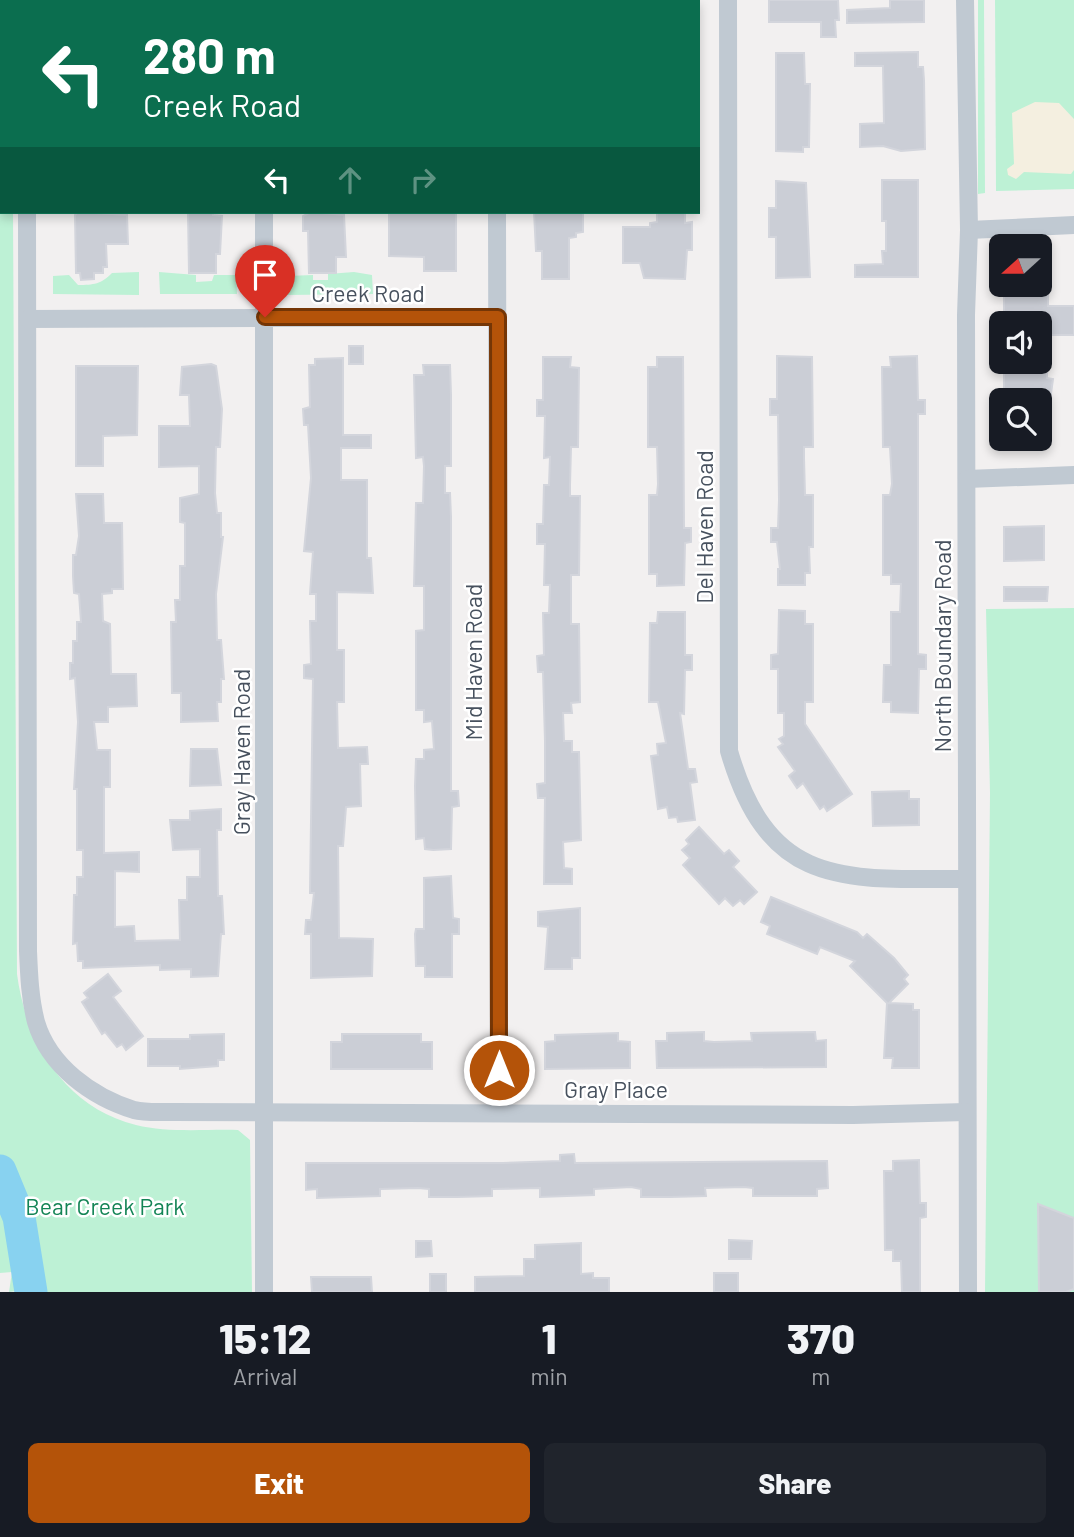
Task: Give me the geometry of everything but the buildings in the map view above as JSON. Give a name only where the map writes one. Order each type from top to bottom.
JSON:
[{"type":"street","name":"Del Haven Road","points":[[728,0],[729,751],[741,790],[762,826],[782,849],[811,867],[874,879],[966,878]]},
{"type":"street","name":"North Boundary Road","points":[[965,0],[969,230],[966,316],[968,1292]]},
{"type":"street","name":"Gray Place","points":[[27,214],[27,951],[31,1000],[37,1025],[61,1064],[76,1082],[136,1111],[853,1115],[966,1112]]},
{"type":"street","name":"Gray Haven Road","points":[[264,214],[264,1292]]},
{"type":"street","name":"Mid Haven Road","points":[[497,214],[499,1112]]},
{"type":"street","points":[[969,230],[1074,225]]},
{"type":"street","name":"Creek Road","points":[[28,319],[498,317]]},
{"type":"street","points":[[967,479],[1074,475]]},
{"type":"green space","points":[[978,0],[984,0],[985,193],[978,194]]},
{"type":"green space","points":[[995,0],[1074,0],[1074,189],[996,191]]},
{"type":"green space","name":"Bear Creek Park","points":[[0,214],[13,214],[17,974],[22,999],[29,1024],[53,1068],[69,1087],[88,1103],[111,1116],[136,1125],[173,1130],[238,1130],[250,1140],[252,1292],[31,1292],[30,1289],[9,1292],[12,1272],[0,1273]]},
{"type":"green space","points":[[139,272],[139,295],[53,294],[53,276],[69,275],[78,285],[84,285],[101,282],[112,273]]},
{"type":"green space","points":[[159,272],[196,275],[196,282],[212,281],[214,275],[236,275],[237,294],[160,294]]},
{"type":"green space","points":[[354,272],[372,275],[373,294],[287,295],[287,276],[313,275],[313,280],[328,280],[328,274]]},
{"type":"green space","points":[[1074,608],[1074,1292],[985,1292],[990,793],[986,609]]},
{"type":"sand","points":[[1035,102],[1059,103],[1074,119],[1074,170],[1071,174],[1024,172],[1016,179],[1008,175],[1007,169],[1014,164],[1012,113]]},
{"type":"waterway","points":[[0,1171],[19,1217],[31,1292]]},
{"type":"route","points":[[265,317],[498,317],[499,1070]]}]
